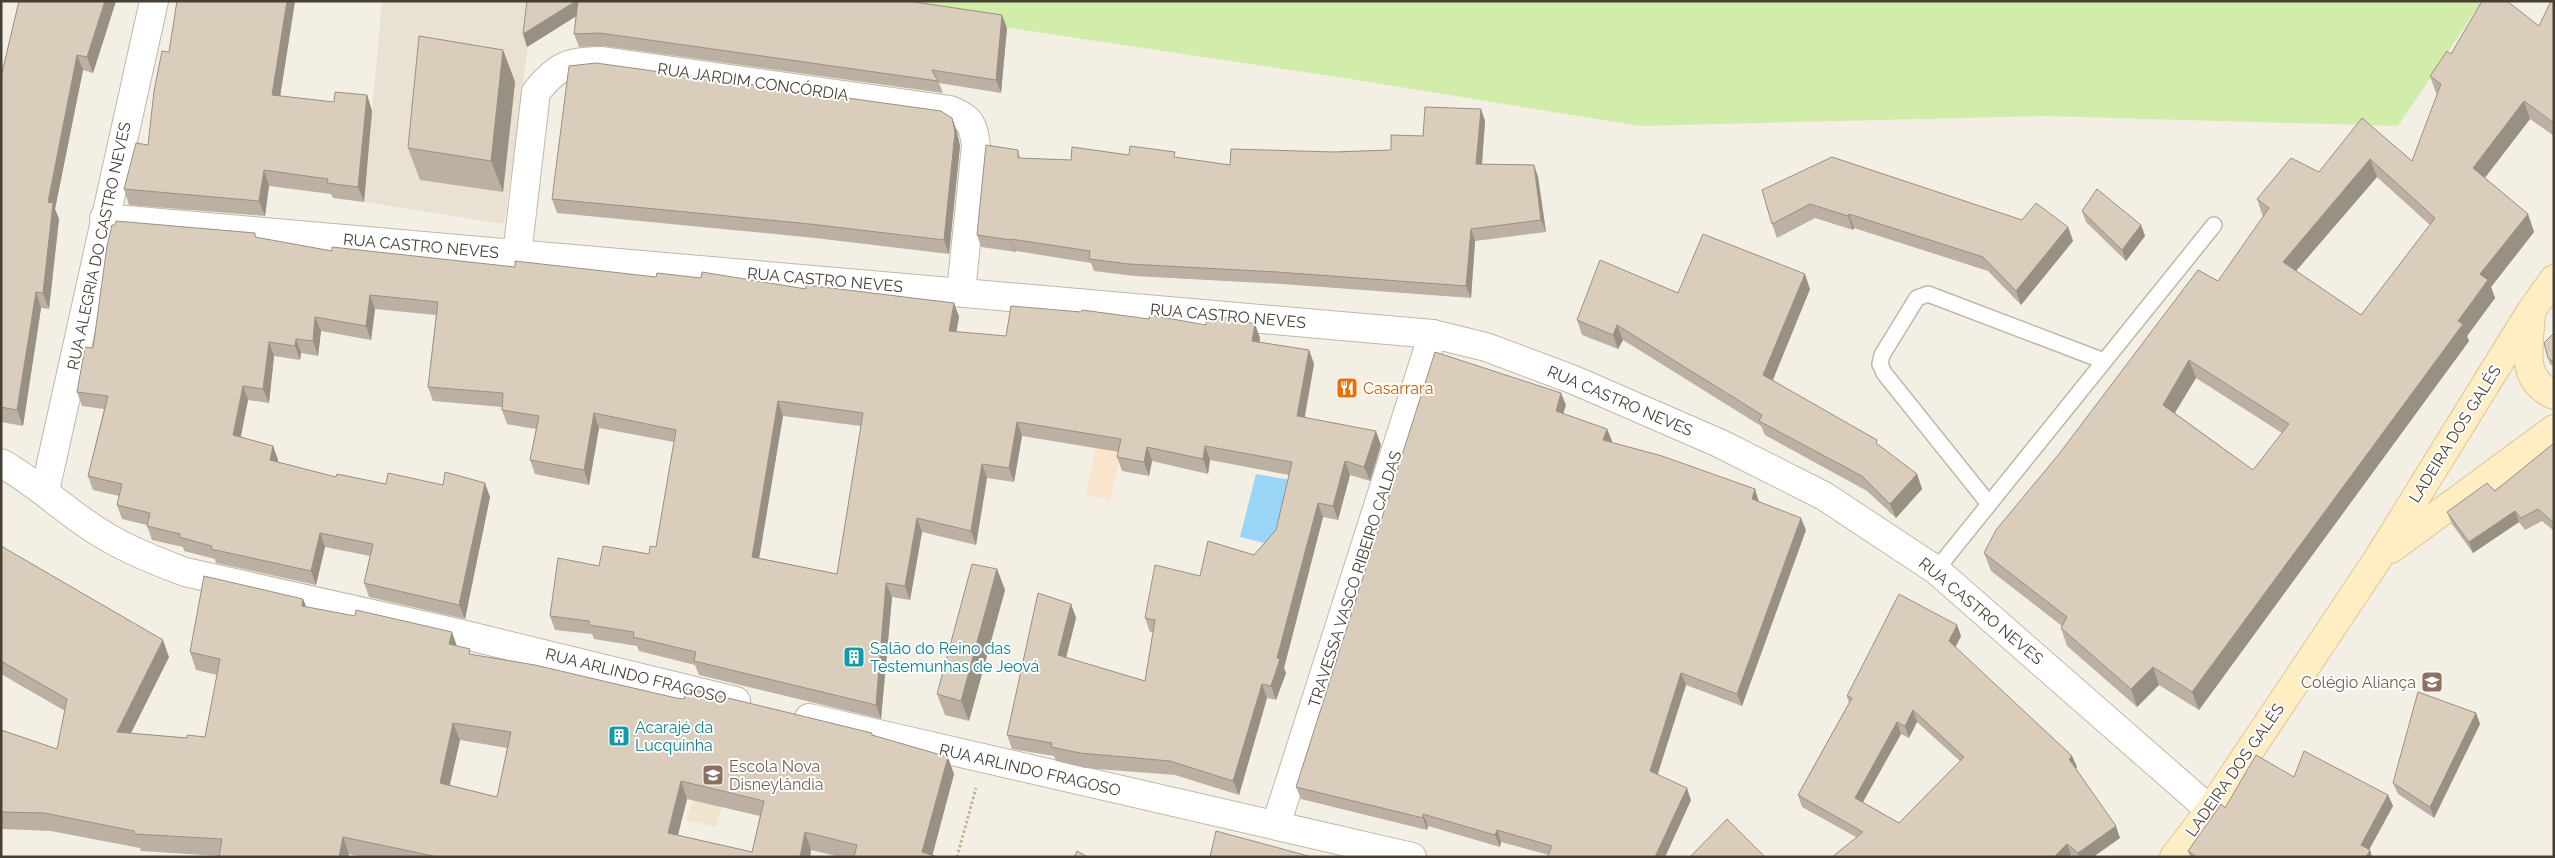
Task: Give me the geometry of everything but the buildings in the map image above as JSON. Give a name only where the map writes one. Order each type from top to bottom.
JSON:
[{"type":"main road","name":"LADEIRA DOS GALÉS","points":[[2174,857],[2210,810],[2380,557],[2554,278]]},
{"type":"main road","points":[[2532,311],[2527,363],[2529,372],[2541,388],[2554,395]]},
{"type":"main road","name":"LADEIRA DOS GALÉS","points":[[2380,557],[2554,429]]},
{"type":"street","name":"RUA ALEGRIA DO CASTRO NEVES","points":[[45,491],[104,218],[154,1]]},
{"type":"street","name":"RUA JARDIM CONCÓRDIA","points":[[517,255],[536,92],[553,71],[578,61],[602,60],[950,110],[966,116],[974,129],[976,146],[961,292]]},
{"type":"street","name":"RUA CASTRO NEVES","points":[[104,218],[1433,334],[1486,348],[1574,380],[1719,443],[1824,496],[1936,570],[2210,810]]},
{"type":"street","name":"TRAVESSA VASCO RIBEIRO CALDAS","points":[[1276,825],[1433,334]]},
{"type":"street","name":"RUA ARLINDO FRAGOSO","points":[[1,463],[45,491],[100,533],[143,556],[186,572],[467,635],[757,706]]},
{"type":"street","name":"RUA ARLINDO FRAGOSO","points":[[786,713],[1412,857]]},
{"type":"lane","points":[[1936,570],[2214,225]]},
{"type":"lane","points":[[1989,504],[1884,374],[1880,364],[1882,356],[1916,298],[1928,294],[2104,361]]},
{"type":"path","points":[[957,857],[984,759]]},
{"type":"shaded area","points":[[382,1],[534,1],[504,224],[364,202]]},
{"type":"shaded area","points":[[1123,319],[1150,325],[1110,500],[1086,494]]},
{"type":"shaded area","name":"Escola Nova Disneylândia","points":[[711,723],[739,730],[717,827],[687,820]]},
{"type":"green space","points":[[828,1],[2482,1],[2398,126],[2043,116],[1640,126],[1351,79]]},
{"type":"water","points":[[1256,474],[1291,480],[1277,546],[1240,537]]},
{"type":"place","name":"Casarrara","points":[[1347,388]]},
{"type":"place","name":"Salão do Reino das Testemunhas de Jeová","points":[[854,657]]},
{"type":"place","name":"Colégio Aliança","points":[[2432,682]]},
{"type":"place","name":"Acarajé da Lucquinha","points":[[619,736]]},
{"type":"place","name":"Escola Nova Disneylândia","points":[[713,775]]}]
